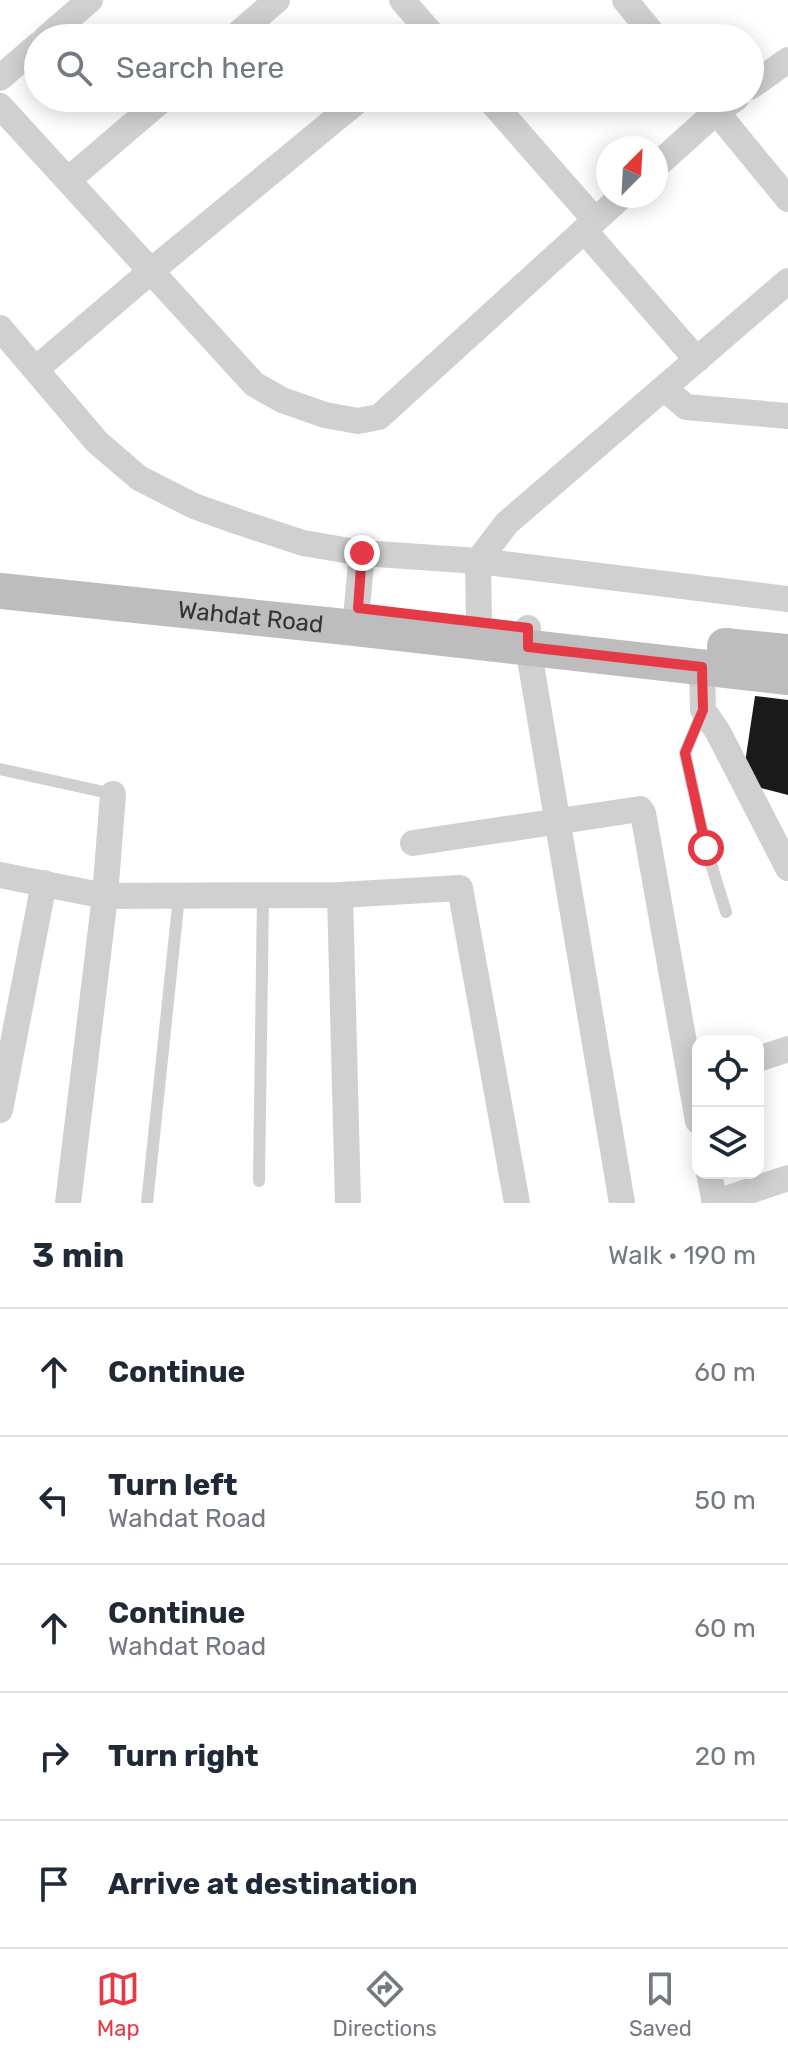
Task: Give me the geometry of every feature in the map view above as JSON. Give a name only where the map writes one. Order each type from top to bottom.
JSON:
[{"type":"main road","name":"Wahdat Road","points":[[0,568],[356,618],[528,637],[788,652]]},
{"type":"main road","name":"Wahdat Road","points":[[0,591],[356,618],[479,622],[528,637],[702,667],[788,677]]},
{"type":"street","points":[[62,24],[90,0]]},
{"type":"street","points":[[249,24],[277,0]]},
{"type":"street","points":[[402,0],[423,24]]},
{"type":"street","points":[[625,0],[645,24]]},
{"type":"street","points":[[0,78],[24,57]]},
{"type":"street","points":[[764,77],[788,60]]},
{"type":"street","points":[[0,106],[254,384],[282,400],[325,415],[358,421],[379,417],[608,208]]},
{"type":"street","points":[[68,180],[148,112]]},
{"type":"street","points":[[36,369],[344,112]]},
{"type":"street","points":[[499,112],[697,360]]},
{"type":"street","points":[[668,154],[710,112]]},
{"type":"street","points":[[725,112],[788,199]]},
{"type":"street","points":[[479,622],[478,561],[507,523],[788,281]]},
{"type":"street","points":[[0,328],[97,442],[139,478],[194,506],[239,522],[303,543],[362,553],[478,561],[788,599]]},
{"type":"street","points":[[664,388],[686,407],[788,416]]},
{"type":"street","points":[[356,618],[362,553]]},
{"type":"street","points":[[528,637],[622,1203]]},
{"type":"street","points":[[702,667],[703,710],[718,732],[788,868]]},
{"type":"street","points":[[68,1203],[105,896],[113,794]]},
{"type":"street","points":[[413,843],[640,809],[692,1069]]},
{"type":"street","points":[[0,875],[105,896],[340,895],[460,888],[517,1203]]},
{"type":"street","points":[[0,1110],[44,883]]},
{"type":"street","points":[[340,895],[348,1203]]},
{"type":"street","points":[[764,1057],[788,1049]]},
{"type":"street","points":[[710,1179],[715,1203],[788,1178]]},
{"type":"lane","points":[[703,710],[685,753],[706,848],[726,912]]},
{"type":"lane","points":[[0,769],[113,794]]},
{"type":"lane","points":[[259,1181],[263,895]]},
{"type":"lane","points":[[147,1203],[179,896]]},
{"type":"building","points":[[755,696],[788,700],[788,795],[742,783]]},
{"type":"route","points":[[362,553],[358,608],[528,628],[528,647],[702,667],[703,710],[685,753],[706,848]]}]
